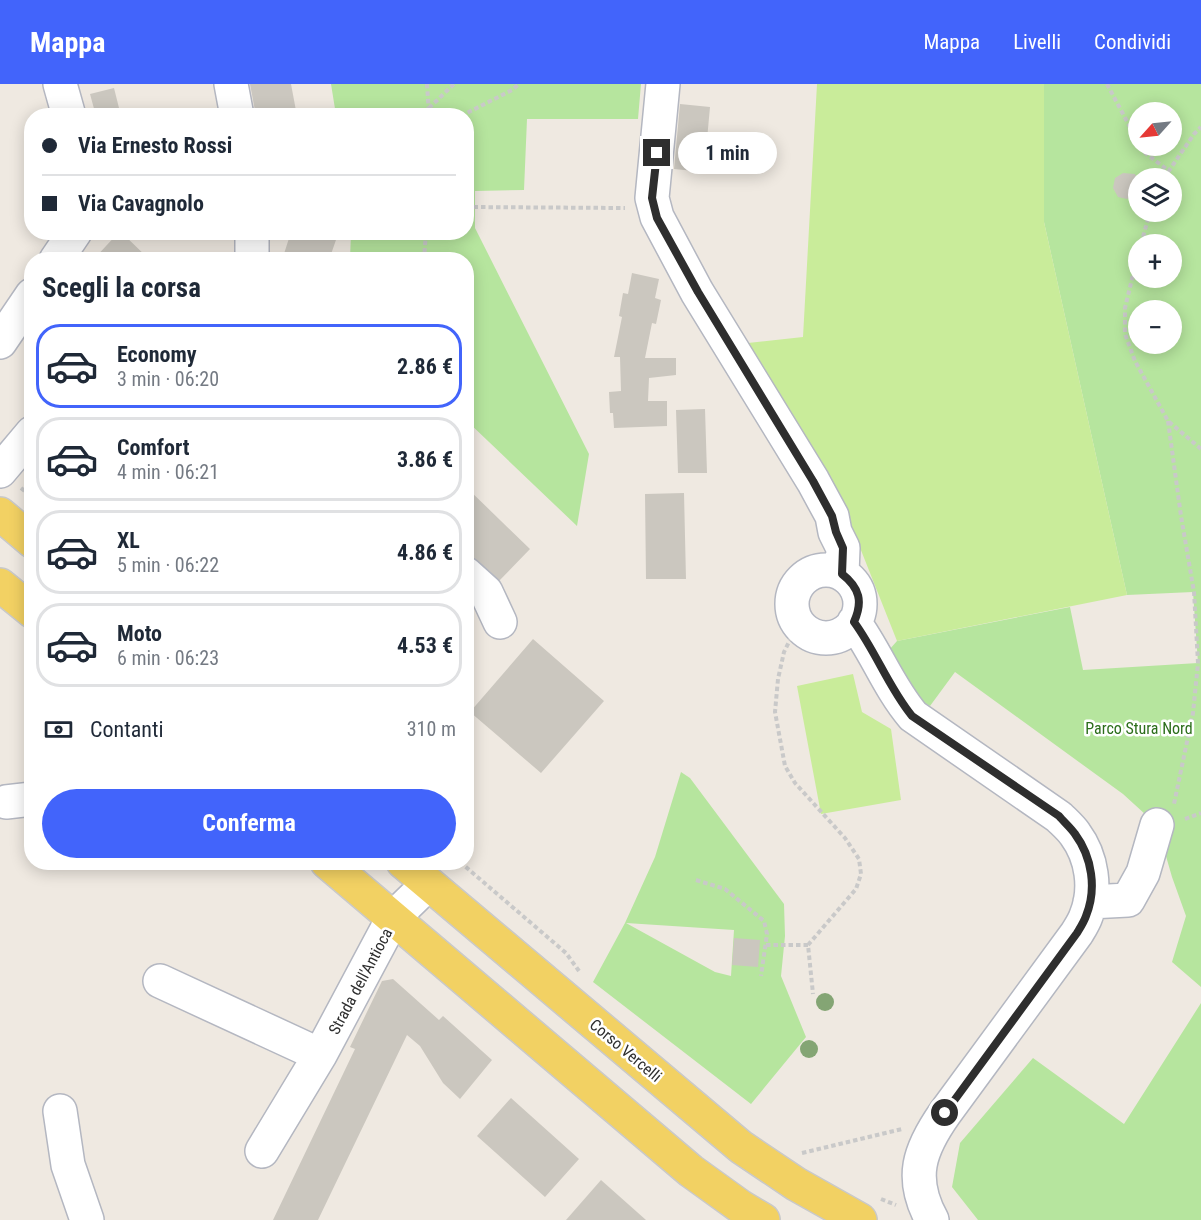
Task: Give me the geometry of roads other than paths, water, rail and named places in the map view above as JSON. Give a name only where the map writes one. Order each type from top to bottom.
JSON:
[{"type":"main road","points":[[0,514],[24,534]]},
{"type":"main road","points":[[0,585],[24,604]]},
{"type":"main road","points":[[336,870],[745,1216]]},
{"type":"main road","name":"Corso Vercelli","points":[[412,870],[741,1147],[796,1184],[869,1209]]},
{"type":"street","points":[[60,84],[67,108]]},
{"type":"street","points":[[231,84],[236,108]]},
{"type":"street","points":[[663,84],[652,198],[657,218],[698,292],[832,516],[836,532],[830,540],[824,559],[830,572]]},
{"type":"street","points":[[0,342],[24,307]]},
{"type":"street","points":[[0,471],[24,442]]},
{"type":"street","points":[[830,572],[851,581],[860,601],[859,612],[854,622],[837,636],[827,638],[815,636],[798,623],[793,613],[794,591],[808,575],[830,572]]},
{"type":"street","points":[[474,581],[486,592],[500,622]]},
{"type":"street","points":[[854,622],[868,641],[902,704],[912,716],[1059,816],[1074,832],[1084,849],[1090,867],[1092,887],[1090,902],[1077,933],[928,1139],[922,1155],[919,1174],[920,1191],[932,1220]]},
{"type":"street","points":[[1090,902],[1128,900],[1143,873],[1157,825]]},
{"type":"street","name":"Strada dell'Antioca","points":[[262,1151],[320,1055],[393,918],[428,884]]},
{"type":"street","points":[[160,981],[320,1055]]},
{"type":"street","points":[[60,1111],[68,1165],[87,1220]]},
{"type":"park label","name":"Parco Stura Nord","points":[[1139,728]]}]
